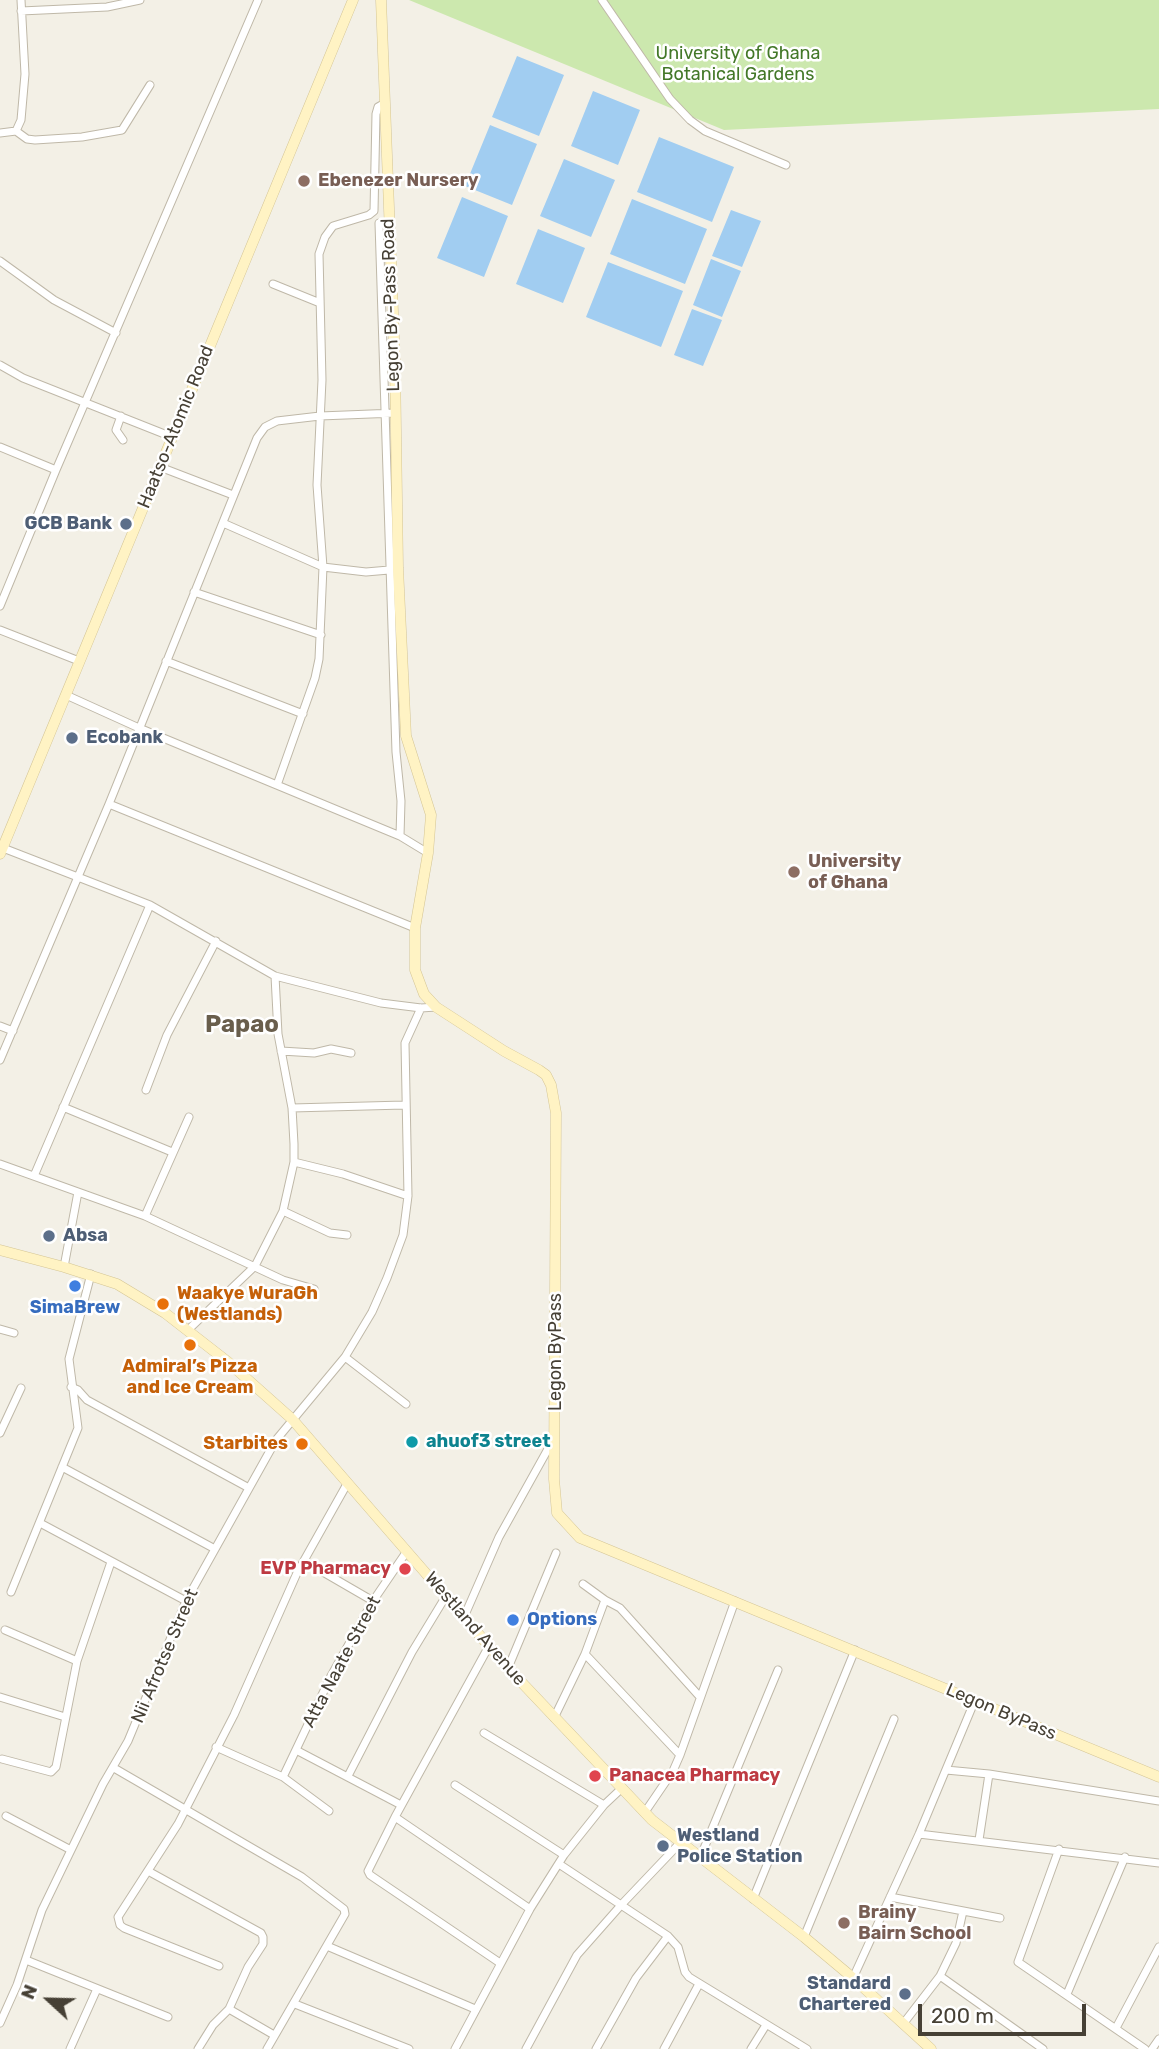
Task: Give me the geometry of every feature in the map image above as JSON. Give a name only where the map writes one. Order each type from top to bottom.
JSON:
[{"type":"street","points":[[16,131],[21,120],[25,74],[21,0]]},
{"type":"street","points":[[21,11],[107,7],[141,0]]},
{"type":"street","points":[[0,606],[258,0]]},
{"type":"street","name":"Haatso-Atomic Road","points":[[1,851],[353,0]]},
{"type":"street","name":"Legon By-Pass Road","points":[[381,0],[396,413],[394,569],[406,736],[431,816],[428,853]]},
{"type":"street","points":[[602,0],[670,99],[690,120],[705,131],[786,165]]},
{"type":"street","points":[[0,133],[16,131],[27,139],[35,140],[82,137],[122,130],[150,85]]},
{"type":"street","points":[[277,785],[318,668],[321,635],[323,567],[317,485],[322,380],[320,254],[325,237],[333,226],[369,215],[376,207],[376,114],[379,107],[385,103]]},
{"type":"street","points":[[379,223],[383,414],[394,569],[396,752],[401,802],[400,836]]},
{"type":"street","points":[[0,261],[54,300],[116,333]]},
{"type":"street","points":[[274,284],[320,303]]},
{"type":"street","points":[[0,365],[23,378],[172,437]]},
{"type":"street","points":[[0,1060],[109,804],[257,438],[265,427],[277,421],[320,416],[396,413]]},
{"type":"street","points":[[121,416],[116,427],[123,440]]},
{"type":"street","points":[[0,447],[56,470]]},
{"type":"street","points":[[160,467],[233,495]]},
{"type":"street","points":[[223,523],[323,567],[366,572],[394,569]]},
{"type":"street","points":[[194,592],[321,635]]},
{"type":"street","points":[[0,630],[79,661]]},
{"type":"street","points":[[166,661],[303,714]]},
{"type":"street","points":[[66,695],[400,836],[428,853]]},
{"type":"street","points":[[109,804],[415,928]]},
{"type":"street","points":[[1,851],[150,905],[275,976],[381,1003],[436,1007]]},
{"type":"street","name":"Legon ByPass","points":[[428,853],[415,928],[415,970],[424,994],[436,1007],[539,1070],[551,1084],[556,1113],[554,1479],[557,1513],[580,1538],[1159,1777]]},
{"type":"street","points":[[34,1176],[150,905]]},
{"type":"street","points":[[146,1090],[167,1035],[216,941]]},
{"type":"street","points":[[188,1330],[255,1266],[283,1211],[294,1162],[292,1108],[281,1051],[275,976]]},
{"type":"street","name":"Nii Afrotse Street","points":[[0,2023],[3,2007],[26,1960],[42,1910],[103,1784],[128,1741],[186,1601],[276,1440],[345,1357],[372,1312],[403,1235],[408,1196],[404,1105],[405,1043],[421,1008]]},
{"type":"street","points":[[0,1026],[13,1031]]},
{"type":"street","points":[[281,1051],[314,1053],[331,1049],[351,1053]]},
{"type":"street","points":[[292,1108],[404,1105]]},
{"type":"street","points":[[63,1107],[172,1152]]},
{"type":"street","points":[[145,1216],[189,1117]]},
{"type":"street","points":[[294,1162],[343,1174],[408,1196]]},
{"type":"street","points":[[0,1164],[145,1216],[283,1280],[314,1289]]},
{"type":"street","points":[[64,1266],[78,1192]]},
{"type":"street","points":[[283,1211],[330,1233],[347,1235]]},
{"type":"street","name":"Westland Avenue","points":[[0,1250],[90,1274],[132,1292],[188,1330],[228,1362],[292,1419],[508,1668],[621,1789],[680,1843],[804,1937],[853,1978],[926,2047]]},
{"type":"street","points":[[11,1591],[78,1428],[71,1387],[69,1351],[90,1274]]},
{"type":"street","points":[[0,1329],[14,1334]]},
{"type":"street","points":[[345,1357],[406,1404]]},
{"type":"street","points":[[71,1387],[78,1390],[87,1401],[249,1488]]},
{"type":"street","points":[[0,1433],[21,1388]]},
{"type":"street","points":[[76,1409],[87,1401]]},
{"type":"street","points":[[464,1617],[499,1537],[555,1435]]},
{"type":"street","points":[[62,1467],[215,1549]]},
{"type":"street","points":[[219,1966],[120,1925],[118,1917],[186,1808],[234,1715],[266,1639],[304,1561],[347,1484]]},
{"type":"street","points":[[40,1523],[186,1601]]},
{"type":"street","name":"Atta Naate Street","points":[[283,1777],[323,1693],[373,1601],[407,1551]]},
{"type":"street","points":[[508,1668],[556,1553]]},
{"type":"street","points":[[304,1561],[373,1601]]},
{"type":"street","points":[[2,1759],[54,1771],[77,1661],[111,1562]]},
{"type":"street","points":[[583,1584],[620,1608],[700,1698]]},
{"type":"street","points":[[348,1776],[427,1624],[446,1596]]},
{"type":"street","points":[[554,1718],[584,1654],[605,1600]]},
{"type":"street","points":[[645,1812],[673,1771],[680,1755],[735,1601]]},
{"type":"street","points":[[5,1630],[77,1661]]},
{"type":"street","points":[[489,1646],[368,1868],[370,1875],[500,1962]]},
{"type":"street","points":[[753,1899],[855,1650]]},
{"type":"street","points":[[584,1654],[680,1755]]},
{"type":"street","points":[[699,1858],[778,1670]]},
{"type":"street","points":[[0,1697],[65,1717]]},
{"type":"street","points":[[853,1978],[919,1834],[975,1700]]},
{"type":"street","points":[[804,1937],[894,1718]]},
{"type":"street","points":[[484,1733],[604,1805]]},
{"type":"street","points":[[216,1747],[283,1777],[329,1811]]},
{"type":"street","points":[[296,1750],[401,1805]]},
{"type":"street","points":[[114,1768],[302,1877],[340,1904],[345,1914],[267,2049]]},
{"type":"street","points":[[946,1770],[989,1774],[1159,1801]]},
{"type":"street","points":[[979,1840],[989,1774]]},
{"type":"street","points":[[456,1786],[564,1855]]},
{"type":"street","points":[[455,2049],[500,1962],[564,1855],[604,1805],[621,1789]]},
{"type":"street","points":[[6,1816],[71,1850]]},
{"type":"street","points":[[395,1817],[530,1909]]},
{"type":"street","points":[[919,1834],[1159,1863]]},
{"type":"street","points":[[526,2049],[577,1955],[680,1843]]},
{"type":"street","points":[[1059,1849],[1018,1962],[1145,2049]]},
{"type":"street","points":[[1067,1994],[1125,1857]]},
{"type":"street","points":[[559,1864],[668,1936],[678,1947],[685,1972],[699,1984],[807,2049]]},
{"type":"street","points":[[148,1871],[261,1933],[263,1944],[248,1967],[229,2009],[213,2025],[198,2049]]},
{"type":"street","points":[[890,1897],[1000,1918]]},
{"type":"street","points":[[903,2024],[940,1976],[958,1935],[963,1911]]},
{"type":"street","points":[[596,2049],[636,1978],[668,1936]]},
{"type":"street","points":[[327,1945],[475,2009]]},
{"type":"street","points":[[1116,2028],[1159,1947]]},
{"type":"street","points":[[26,1960],[168,2017]]},
{"type":"street","points":[[940,1976],[1043,2049]]},
{"type":"street","points":[[664,2049],[699,1984]]},
{"type":"street","points":[[69,2049],[97,1989]]},
{"type":"street","points":[[295,2004],[409,2049]]},
{"type":"street","points":[[229,2009],[274,2035]]},
{"type":"street","points":[[751,2049],[766,2025]]},
{"type":"street","points":[[1153,2049],[1159,2039]]},
{"type":"green space","name":"University of Ghana Botanical Gardens","points":[[409,0],[1159,0],[1159,109],[724,130]]},
{"type":"water","points":[[517,56],[564,75],[539,136],[492,117]]},
{"type":"water","points":[[593,91],[640,110],[618,165],[571,146]]},
{"type":"water","points":[[490,125],[537,144],[512,205],[465,186]]},
{"type":"water","points":[[659,137],[734,167],[712,222],[637,192]]},
{"type":"water","points":[[564,159],[615,180],[591,237],[540,216]]},
{"type":"water","points":[[462,197],[508,216],[484,277],[437,258]]},
{"type":"water","points":[[632,199],[707,229],[685,284],[610,254]]},
{"type":"water","points":[[731,210],[761,221],[742,267],[712,256]]},
{"type":"water","points":[[538,229],[585,248],[563,303],[516,284]]},
{"type":"water","points":[[711,259],[741,271],[722,317],[693,305]]},
{"type":"water","points":[[608,262],[683,291],[661,347],[586,317]]},
{"type":"water","points":[[692,309],[722,320],[703,366],[674,355]]},
{"type":"place","name":"Ebenezer Nursery","points":[[304,181]]},
{"type":"place","name":"GCB Bank","points":[[126,524]]},
{"type":"place","name":"Ecobank","points":[[72,738]]},
{"type":"place","name":"University of Ghana","points":[[794,872]]},
{"type":"place","name":"Absa","points":[[49,1236]]},
{"type":"place","name":"SimaBrew","points":[[75,1286]]},
{"type":"place","name":"Waakye WuraGh (Westlands)","points":[[163,1304]]},
{"type":"place","name":"Admiral’s Pizza and Ice Cream","points":[[190,1345]]},
{"type":"place","name":"ahuof3 street","points":[[412,1442]]},
{"type":"place","name":"Starbites","points":[[302,1444]]},
{"type":"place","name":"EVP Pharmacy","points":[[405,1569]]},
{"type":"place","name":"Options","points":[[513,1620]]},
{"type":"place","name":"Panacea Pharmacy","points":[[595,1776]]},
{"type":"place","name":"Westland Police Station","points":[[663,1846]]},
{"type":"place","name":"Brainy Bairn School","points":[[844,1923]]},
{"type":"place","name":"Standard Chartered","points":[[905,1994]]},
{"type":"district","name":"Papao","points":[[242,1025]]}]
